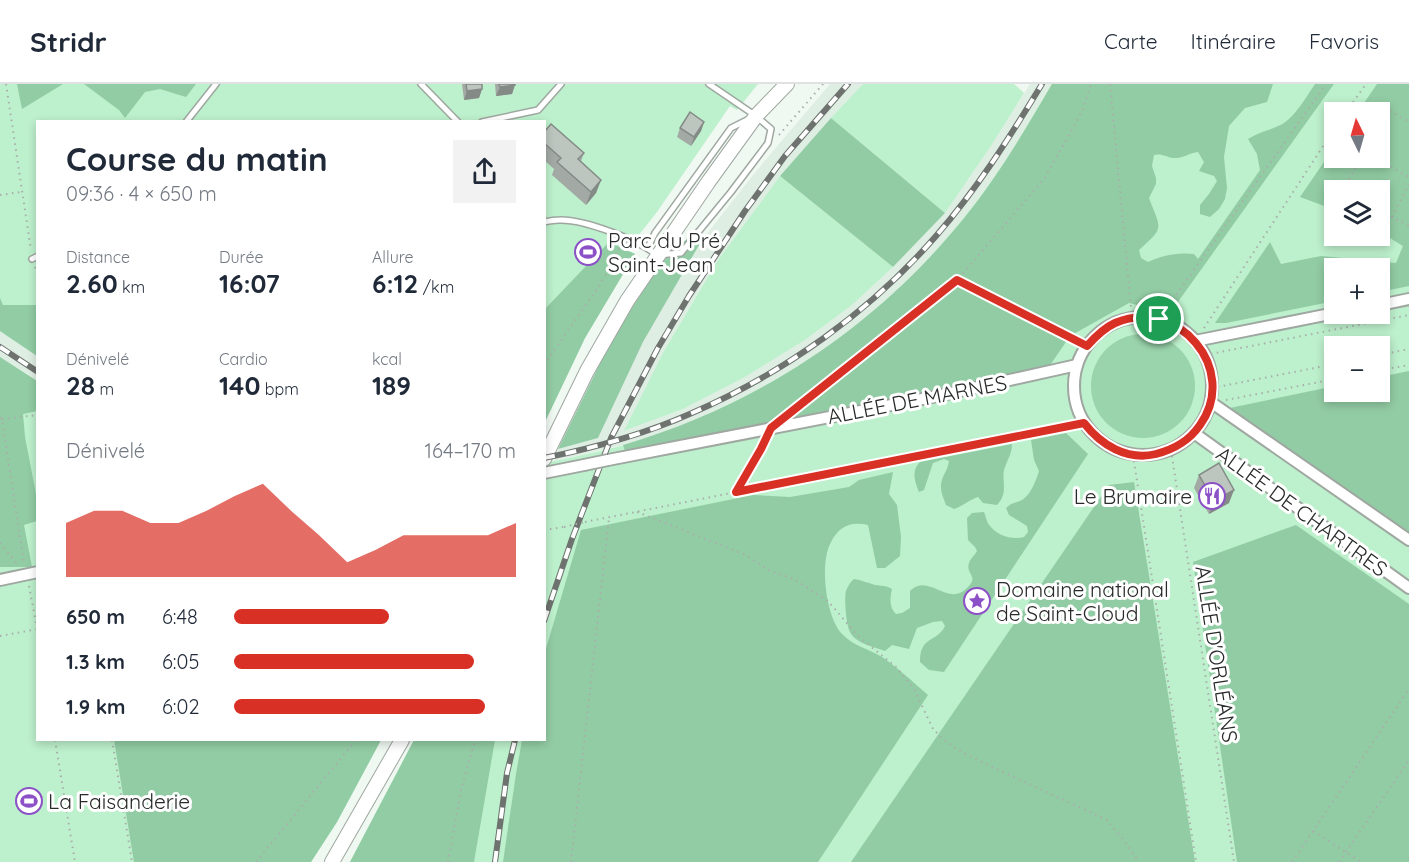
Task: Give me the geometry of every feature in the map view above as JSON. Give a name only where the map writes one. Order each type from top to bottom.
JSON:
[{"type":"main road","points":[[546,455],[586,371],[627,301],[652,251],[756,116],[787,84]]},
{"type":"main road","points":[[332,862],[401,741]]},
{"type":"street","points":[[1390,303],[1409,299]]},
{"type":"street","points":[[1195,341],[1324,315]]},
{"type":"street","points":[[1132,318],[1159,319],[1179,327],[1195,341],[1205,354],[1209,365],[1212,403],[1194,433],[1171,450],[1152,455],[1116,450],[1101,441],[1084,423],[1074,395],[1077,365],[1087,346],[1115,323],[1132,318]]},
{"type":"street","name":"ALLÉE DE MARNES","points":[[546,473],[938,396],[1077,365]]},
{"type":"street","name":"ALLÉE DE CHARTRES","points":[[1212,403],[1409,540]]},
{"type":"street","name":"ALLÉE DE CHARTRES","points":[[1194,433],[1409,588]]},
{"type":"street","points":[[0,580],[36,573]]},
{"type":"lane","points":[[188,120],[216,84]]},
{"type":"lane","points":[[422,84],[456,120]]},
{"type":"lane","points":[[492,120],[538,111],[561,84]]},
{"type":"lane","points":[[546,222],[560,219],[588,225],[623,236],[652,251],[681,253],[767,144],[771,129],[709,84]]},
{"type":"path","points":[[6,84],[22,192],[35,257]]},
{"type":"path","points":[[767,144],[780,134],[823,84]]},
{"type":"path","points":[[790,413],[957,280],[1044,179],[1082,112],[1091,84]]},
{"type":"path","points":[[1110,84],[1132,318]]},
{"type":"path","points":[[1159,319],[1326,84]]},
{"type":"path","points":[[1353,102],[1366,84]]},
{"type":"path","points":[[1390,111],[1409,122]]},
{"type":"path","points":[[1195,341],[1324,148]]},
{"type":"path","points":[[1390,166],[1409,177]]},
{"type":"path","points":[[1409,184],[1392,217],[1409,225]]},
{"type":"path","points":[[0,195],[22,192]]},
{"type":"path","points":[[546,362],[599,286],[615,258],[623,236]]},
{"type":"path","points":[[957,280],[1087,346]]},
{"type":"path","points":[[1205,354],[1409,315]]},
{"type":"path","points":[[1390,353],[1409,349]]},
{"type":"path","points":[[1390,368],[1409,364]]},
{"type":"path","points":[[1212,388],[1324,366]]},
{"type":"path","points":[[1212,403],[1324,381]]},
{"type":"path","points":[[36,415],[1,419],[36,625]]},
{"type":"path","points":[[546,531],[1084,423]]},
{"type":"path","points":[[736,492],[771,428]]},
{"type":"path","name":"ALLÉE D'ORLÉANS","points":[[1171,450],[1234,862]]},
{"type":"path","points":[[1133,454],[1196,862]]},
{"type":"path","points":[[637,512],[744,554],[771,571],[794,579],[828,601],[858,636],[896,667],[913,687],[933,729],[943,739],[975,759],[1107,820],[1139,862]]},
{"type":"path","points":[[572,862],[609,518]]},
{"type":"path","points":[[0,543],[26,575]]},
{"type":"path","points":[[0,636],[36,630]]},
{"type":"path","points":[[1292,862],[1409,689]]},
{"type":"path","points":[[55,741],[75,862]]},
{"type":"path","points":[[112,741],[132,862]]},
{"type":"path","points":[[256,862],[355,741]]},
{"type":"path","points":[[448,862],[461,790],[475,741]]},
{"type":"path","points":[[1339,862],[1409,760]]},
{"type":"path","points":[[1313,831],[1361,862]]},
{"type":"shaded area","name":"Parc du Pré Saint-Jean","points":[[0,84],[758,84],[737,110],[730,106],[657,212],[627,250],[635,254],[585,338],[546,420],[546,120],[36,120],[36,355],[0,331]]},
{"type":"shaded area","points":[[17,84],[63,84],[22,109]]},
{"type":"shaded area","points":[[84,84],[196,84],[186,97],[160,89],[145,92],[125,118],[119,110]]},
{"type":"shaded area","points":[[830,84],[863,84],[780,176],[718,260],[664,351],[625,431],[683,409],[745,377],[805,340],[852,305],[893,267],[945,213],[1030,84],[1052,84],[1007,160],[966,216],[935,253],[856,326],[809,360],[750,394],[695,420],[623,445],[554,461],[558,449],[598,438],[643,342],[702,240],[757,170]]},
{"type":"shaded area","points":[[863,84],[1014,84],[1024,93],[945,213],[831,118]]},
{"type":"shaded area","name":"Domaine national de Saint-Cloud","points":[[1052,84],[1409,84],[1409,862],[350,862],[413,741],[546,741],[546,463],[659,435],[725,406],[793,369],[826,348],[886,300],[940,246],[989,184]]},
{"type":"shaded area","points":[[1052,84],[1273,84],[1267,102],[1245,108],[1229,126],[1224,157],[1227,188],[1225,199],[1210,217],[1200,214],[1200,205],[1217,181],[1214,176],[1199,171],[1204,162],[1198,152],[1176,158],[1154,155],[1152,166],[1156,184],[1149,198],[1158,227],[1153,237],[1139,250],[1141,258],[1148,262],[1182,253],[1194,254],[1198,259],[1260,170],[1257,154],[1248,139],[1288,120],[1315,84],[1334,84],[1170,313],[1129,303],[1070,336],[1044,374],[626,454],[623,445],[721,408],[768,384],[812,357],[854,327],[930,257],[965,217],[1011,152]]},
{"type":"shaded area","points":[[1377,84],[1409,84],[1409,286],[1390,290],[1390,262],[1396,263],[1403,246],[1390,238],[1390,180],[1324,180],[1324,206],[1300,197],[1324,162],[1324,168],[1390,168],[1390,102],[1365,102]]},
{"type":"shaded area","points":[[831,118],[945,213],[893,267],[780,176]]},
{"type":"shaded area","points":[[780,176],[893,267],[852,305],[805,340],[745,377],[683,409],[624,431],[664,351],[718,260]]},
{"type":"shaded area","points":[[690,236],[702,240],[643,342],[598,438],[558,449],[609,345],[658,266]]},
{"type":"shaded area","points":[[609,242],[635,254],[585,338],[546,420],[546,308]]},
{"type":"shaded area","points":[[1270,242],[1281,264],[1321,256],[1342,258],[1324,258],[1324,303],[1226,323],[1215,323]]},
{"type":"shaded area","points":[[0,298],[3,305],[36,305],[36,355],[0,331]]},
{"type":"shaded area","points":[[0,331],[36,355],[36,380],[0,357]]},
{"type":"shaded area","points":[[1143,334],[1163,338],[1180,349],[1191,366],[1195,386],[1191,406],[1180,423],[1163,434],[1143,438],[1123,434],[1106,423],[1095,406],[1091,386],[1095,366],[1106,349],[1123,338]]},
{"type":"shaded area","points":[[0,357],[36,380],[36,741],[380,741],[337,822],[311,862],[0,862]]},
{"type":"shaded area","points":[[0,357],[36,380],[36,411],[23,414],[36,494],[36,521],[24,525],[32,567],[0,567]]},
{"type":"shaded area","points":[[1409,371],[1409,547],[1227,414],[1225,409],[1324,388],[1324,402],[1390,402],[1390,375]]},
{"type":"shaded area","points":[[1066,433],[1088,454],[944,672],[929,670],[920,662],[923,647],[945,626],[942,621],[917,628],[909,649],[892,645],[885,651],[866,645],[851,634],[845,595],[854,579],[892,589],[892,608],[896,614],[902,613],[910,608],[910,591],[917,586],[924,585],[954,594],[961,593],[971,584],[972,578],[968,567],[977,551],[968,540],[967,518],[972,513],[984,512],[989,525],[1001,535],[1024,537],[1028,532],[1027,526],[1009,515],[1006,508],[1027,496],[1039,471],[1034,460],[1031,440]]},
{"type":"shaded area","points":[[1012,444],[1004,472],[1003,495],[997,505],[983,503],[978,497],[954,509],[946,505],[941,487],[949,461],[944,459],[933,463],[924,490],[919,492],[915,473],[920,462]]},
{"type":"shaded area","points":[[893,472],[889,494],[897,505],[901,537],[900,556],[885,568],[877,568],[868,525],[846,526],[834,537],[827,551],[825,576],[828,603],[836,626],[842,634],[851,642],[888,661],[928,695],[818,862],[503,862],[522,741],[546,741],[546,649],[581,530],[753,495],[790,497],[849,487],[859,480]]},
{"type":"shaded area","points":[[1134,482],[1195,862],[851,862],[1109,485]]},
{"type":"shaded area","points":[[1296,525],[1409,604],[1409,862],[1237,862],[1193,562]]},
{"type":"shaded area","points":[[114,741],[380,741],[337,822],[311,862],[134,862]]},
{"type":"shaded area","points":[[413,741],[495,741],[474,862],[350,862]]},
{"type":"building","points":[[466,84],[482,84],[482,89],[467,91]]},
{"type":"building","points":[[499,84],[515,84],[515,85],[500,87]]},
{"type":"building","points":[[690,112],[704,122],[694,137],[680,128]]},
{"type":"building","points":[[551,124],[584,153],[578,159],[601,180],[591,192],[557,162],[561,158],[546,145],[546,130]]},
{"type":"building","points":[[1219,463],[1234,490],[1214,501],[1199,475]]},
{"type":"railway","points":[[546,615],[572,539],[611,438],[658,348],[745,211],[785,156],[848,84]]},
{"type":"railway","points":[[546,458],[619,440],[692,413],[760,379],[824,338],[883,290],[936,236],[992,162],[1042,84]]},
{"type":"railway","points":[[0,347],[36,371]]},
{"type":"railway","points":[[495,862],[507,773],[515,741]]},
{"type":"place","name":"Parc du Pré Saint-Jean","points":[[588,252]]},
{"type":"place","name":"Le Brumaire","points":[[1212,496]]},
{"type":"place","name":"Domaine national de Saint-Cloud","points":[[977,601]]},
{"type":"place","name":"La Faisanderie","points":[[29,801]]},
{"type":"route","points":[[957,280],[1087,346],[1115,323],[1132,318],[1159,319],[1179,327],[1195,341],[1205,354],[1212,377],[1212,403],[1204,419],[1194,433],[1171,450],[1152,455],[1116,450],[1101,441],[1084,423],[736,492],[771,428],[957,280]]}]
